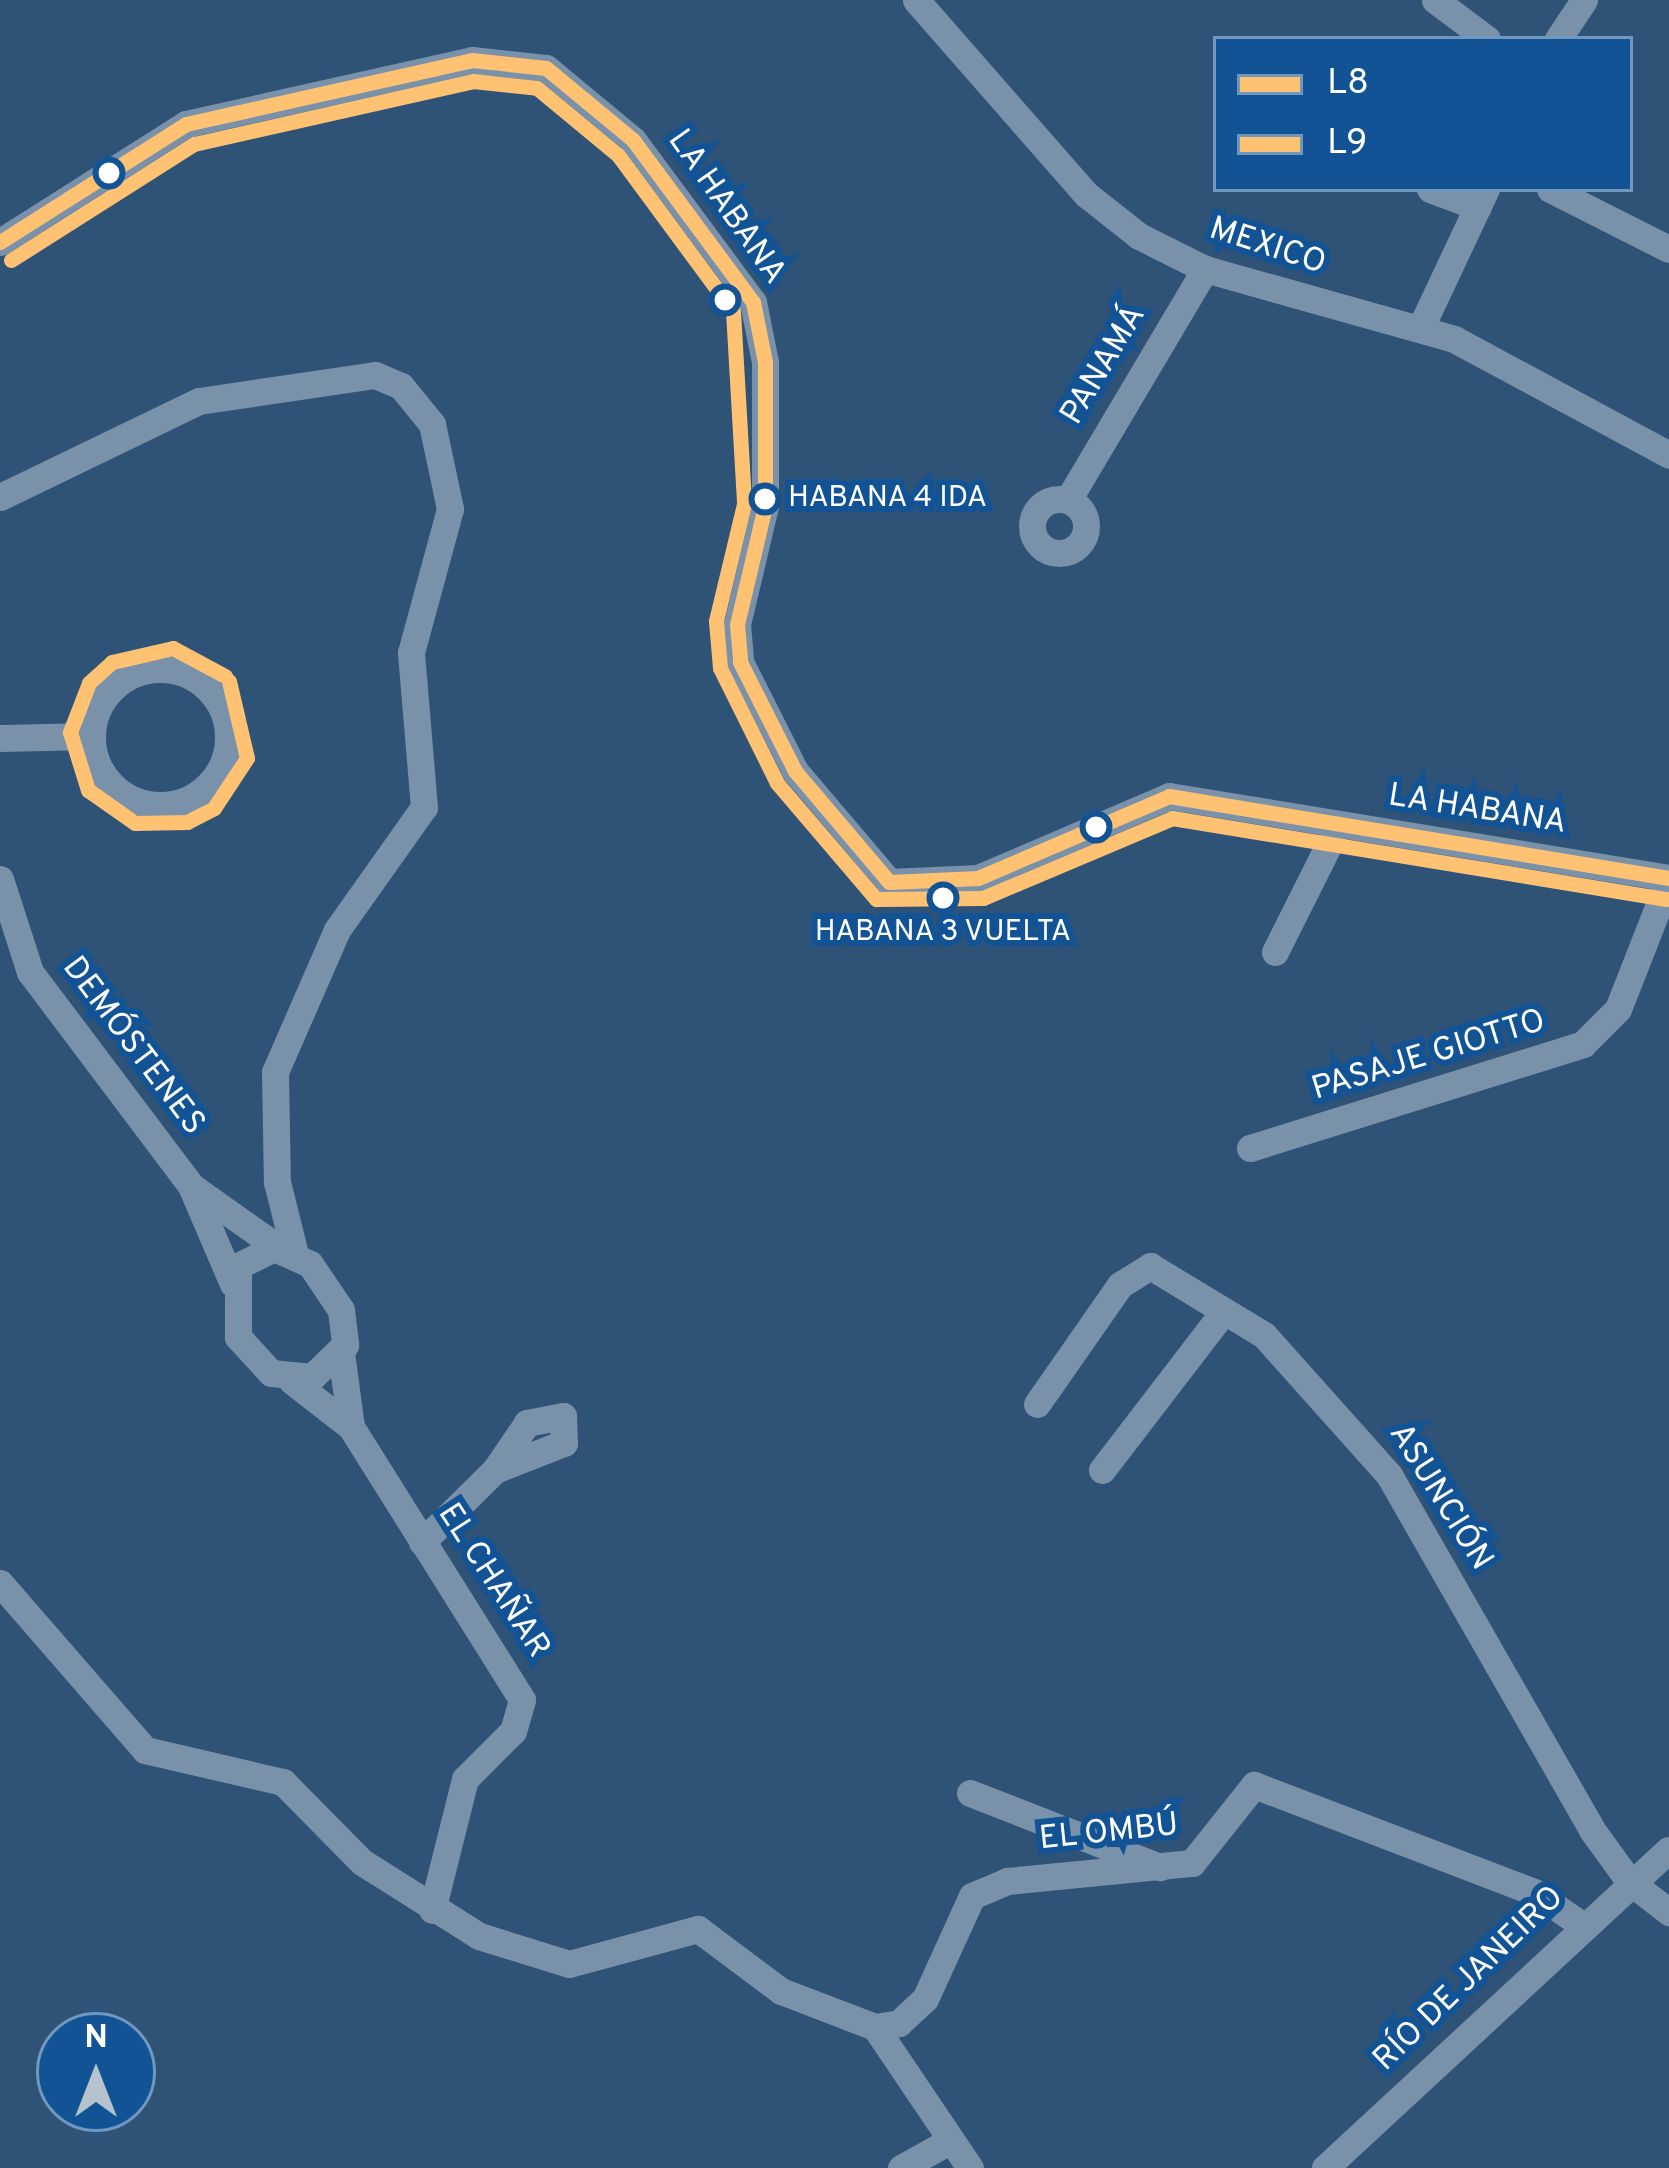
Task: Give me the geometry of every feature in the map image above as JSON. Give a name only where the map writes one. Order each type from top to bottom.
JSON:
[{"type":"street","points":[[1435,0],[1483,36]]},
{"type":"street","points":[[1560,36],[1584,0]]},
{"type":"street","name":"MEXICO","points":[[930,5],[1087,195],[1205,269],[1421,327],[1669,455]]},
{"type":"street","name":"LA HABANA","points":[[0,242],[186,124],[472,60],[547,68],[603,106],[753,302],[765,362],[765,506],[736,624],[740,662],[764,724],[870,868],[912,887],[978,878],[1168,796],[1669,878]]},
{"type":"street","points":[[1421,327],[1482,198],[1447,192]]},
{"type":"street","points":[[1556,192],[1669,249]]},
{"type":"street","name":"PANAMÁ","points":[[1068,500],[1205,269]]},
{"type":"street","points":[[0,497],[199,401],[375,375],[432,424],[450,509],[411,653],[424,807],[346,913],[274,1072],[278,1182],[287,1252],[247,1255],[234,1286]]},
{"type":"street","points":[[171,669],[211,692],[228,734],[201,791],[160,805],[119,792],[91,736],[125,678],[171,669]]},
{"type":"street","points":[[0,738],[91,736]]},
{"type":"street","points":[[1275,952],[1338,826]]},
{"type":"street","name":"PASAJE GIOTTO","points":[[1250,1148],[1583,1044],[1618,1009],[1669,878]]},
{"type":"street","name":"DEMÓSTENES","points":[[0,879],[30,972],[191,1186],[234,1222],[287,1252],[341,1310],[341,1352]]},
{"type":"street","points":[[234,1222],[260,1218],[278,1182]]},
{"type":"street","name":"DEMÓSTENES","points":[[191,1186],[234,1286],[244,1349],[292,1381]]},
{"type":"street","name":"ASUNCIÓN","points":[[1037,1404],[1136,1272],[1166,1270],[1287,1354],[1389,1474],[1628,1881],[1669,1912]]},
{"type":"street","points":[[1102,1470],[1224,1311]]},
{"type":"street","points":[[292,1381],[341,1352]]},
{"type":"street","name":"EL CHAÑAR","points":[[341,1352],[351,1427]]},
{"type":"street","name":"EL CHAÑAR","points":[[292,1381],[351,1427],[522,1700],[513,1731],[465,1779],[432,1910]]},
{"type":"street","points":[[422,1542],[495,1471]]},
{"type":"street","points":[[0,1583],[145,1750],[283,1783],[362,1862],[432,1910],[568,1964],[698,1929],[782,1991],[875,2026],[970,2168]]},
{"type":"street","name":"EL OMBÚ","points":[[875,2026],[914,2013],[957,1911],[987,1887],[1164,1869],[1205,1856],[1244,1792],[1272,1786],[1534,1892],[1579,1923]]},
{"type":"street","points":[[970,1793],[1164,1869]]},
{"type":"street","name":"RÍO DE JANEIRO","points":[[1325,2168],[1579,1923],[1669,1850]]},
{"type":"street","points":[[901,2168],[951,2140]]},
{"type":"transit line","name":"L8","points":[[0,242],[186,124],[472,60],[546,68],[633,140],[753,302],[765,362],[765,506],[737,624],[740,662],[795,771],[889,882],[978,878],[1169,796],[1669,878]]},
{"type":"transit line","name":"L9","points":[[11,260],[194,144],[473,81],[537,88],[618,155],[733,311],[744,504],[716,621],[720,668],[777,783],[876,899],[983,898],[1172,818],[1666,899]]},
{"type":"transit line","name":"L9","points":[[225,676],[173,648],[112,662],[89,683],[70,732],[88,790],[135,823],[187,822],[214,808],[247,758],[229,681]]},
{"type":"place","name":"HABANA 4 IDA","points":[[765,499]]},
{"type":"place","name":"HABANA 3 VUELTA","points":[[943,898]]}]
